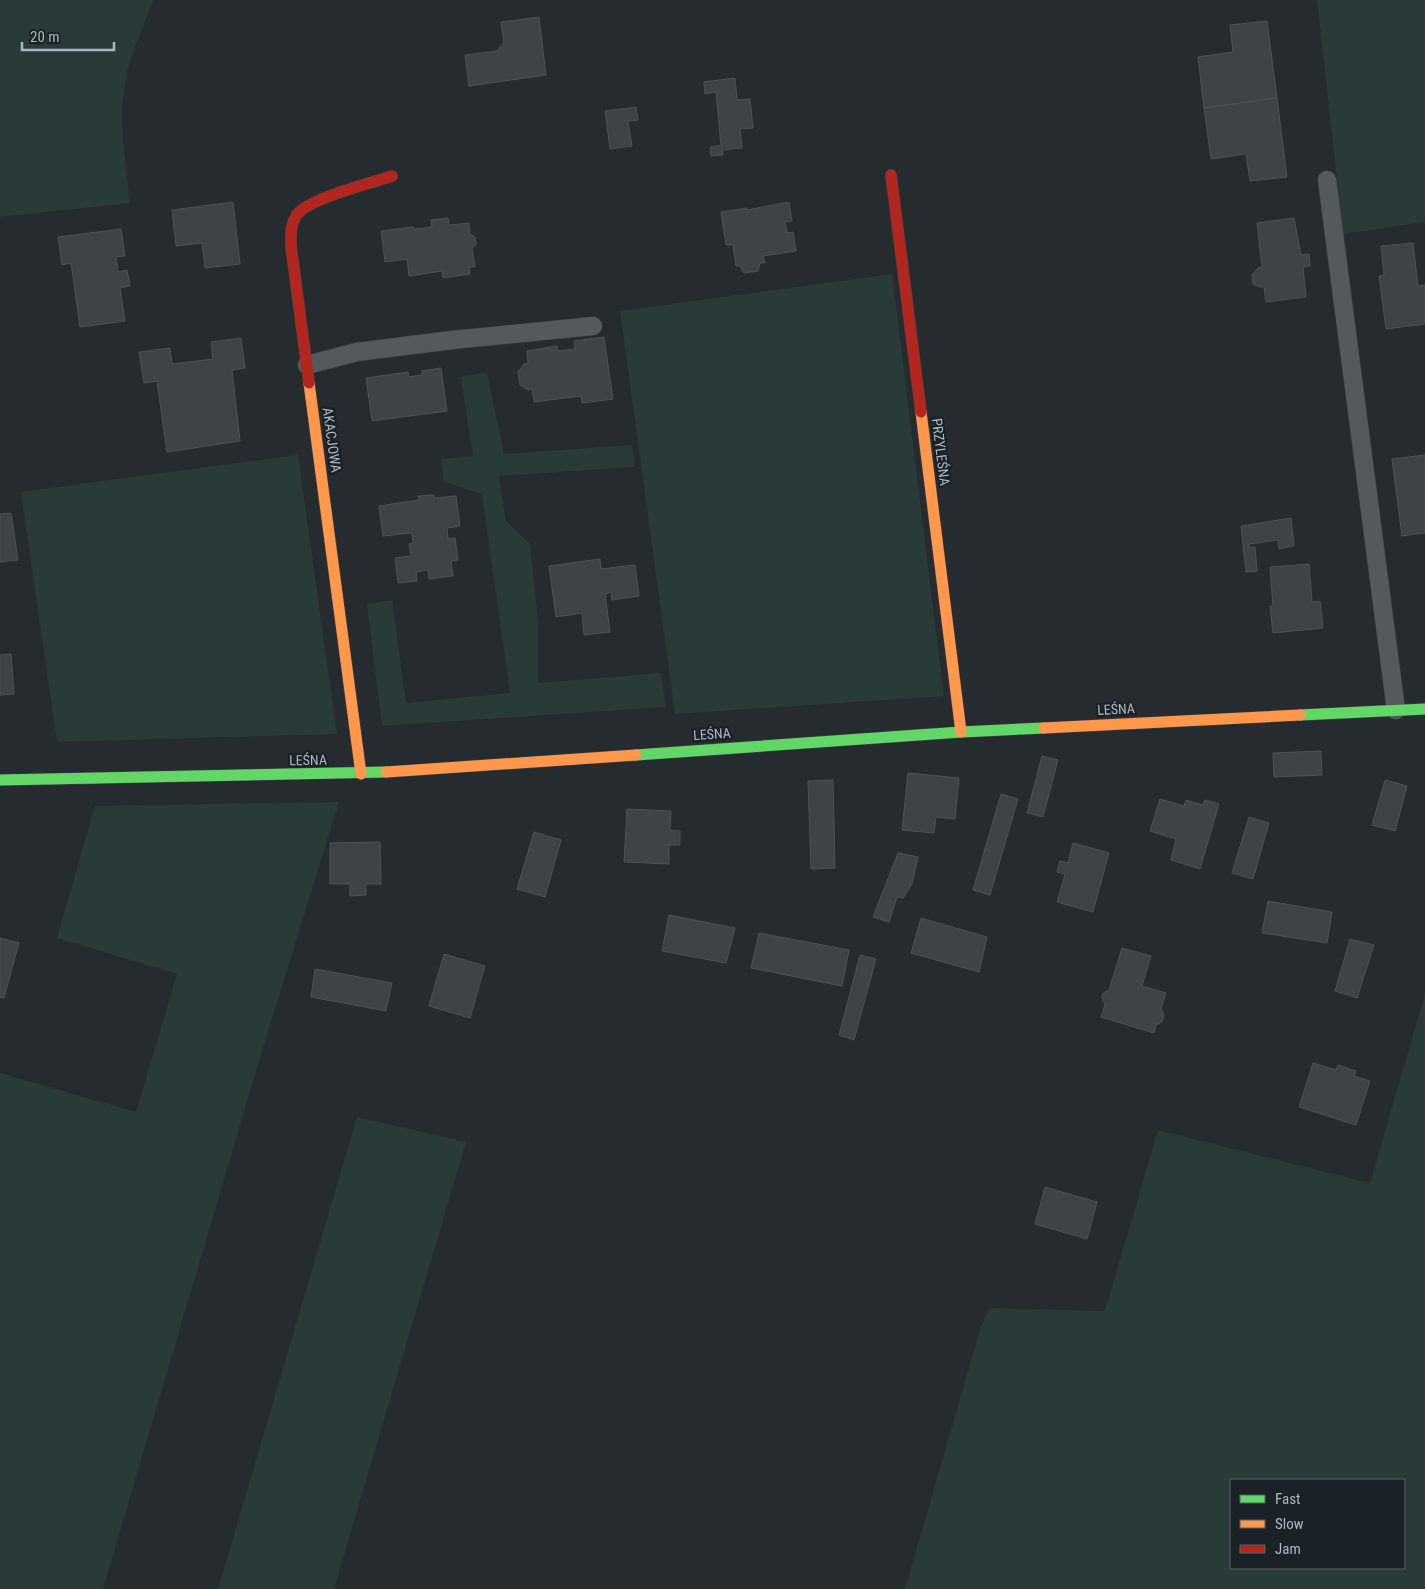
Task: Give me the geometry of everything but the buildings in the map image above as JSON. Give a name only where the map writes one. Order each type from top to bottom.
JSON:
[{"type":"street","name":"PRZYLEŚNA","points":[[891,175],[961,732]]},
{"type":"street","name":"AKACJOWA","points":[[361,774],[291,246],[291,226],[297,214],[309,204],[392,176]]},
{"type":"street","name":"LEŚNA","points":[[0,780],[361,774],[961,732],[1425,709]]},
{"type":"lane","points":[[1327,180],[1396,710]]},
{"type":"lane","points":[[307,365],[357,352],[452,340],[593,326]]},
{"type":"green space","points":[[0,0],[153,0],[133,52],[123,98],[123,143],[130,203],[0,217]]},
{"type":"green space","points":[[1317,0],[1425,0],[1425,222],[1343,234]]},
{"type":"green space","points":[[892,274],[944,696],[675,714],[620,311]]},
{"type":"green space","points":[[487,372],[504,454],[632,445],[635,467],[499,476],[506,521],[530,544],[538,621],[538,683],[661,673],[666,707],[382,726],[367,604],[392,600],[406,703],[510,693],[482,494],[444,482],[441,459],[473,456],[461,377]]},
{"type":"green space","points":[[298,455],[337,734],[57,742],[21,492]]},
{"type":"green space","points":[[339,802],[262,1051],[103,1589],[0,1589],[0,1073],[136,1112],[177,974],[57,938],[95,806]]},
{"type":"green space","points":[[1425,994],[1425,1589],[905,1589],[980,1330],[989,1308],[1105,1311],[1158,1130],[1370,1183]]},
{"type":"green space","points":[[357,1117],[466,1142],[334,1589],[218,1589]]},
{"type":"traffic: fast","points":[[1300,715],[1425,709]]},
{"type":"traffic: fast","points":[[636,755],[1044,728]]},
{"type":"traffic: fast","points":[[0,780],[386,772]]},
{"type":"traffic: slow","points":[[309,383],[361,774]]},
{"type":"traffic: slow","points":[[921,412],[961,732]]},
{"type":"traffic: slow","points":[[1044,728],[1300,715]]},
{"type":"traffic: slow","points":[[386,772],[636,755]]},
{"type":"traffic: jam","points":[[891,175],[921,412]]},
{"type":"traffic: jam","points":[[309,383],[291,246],[291,231],[294,220],[302,210],[325,198],[392,176]]}]
